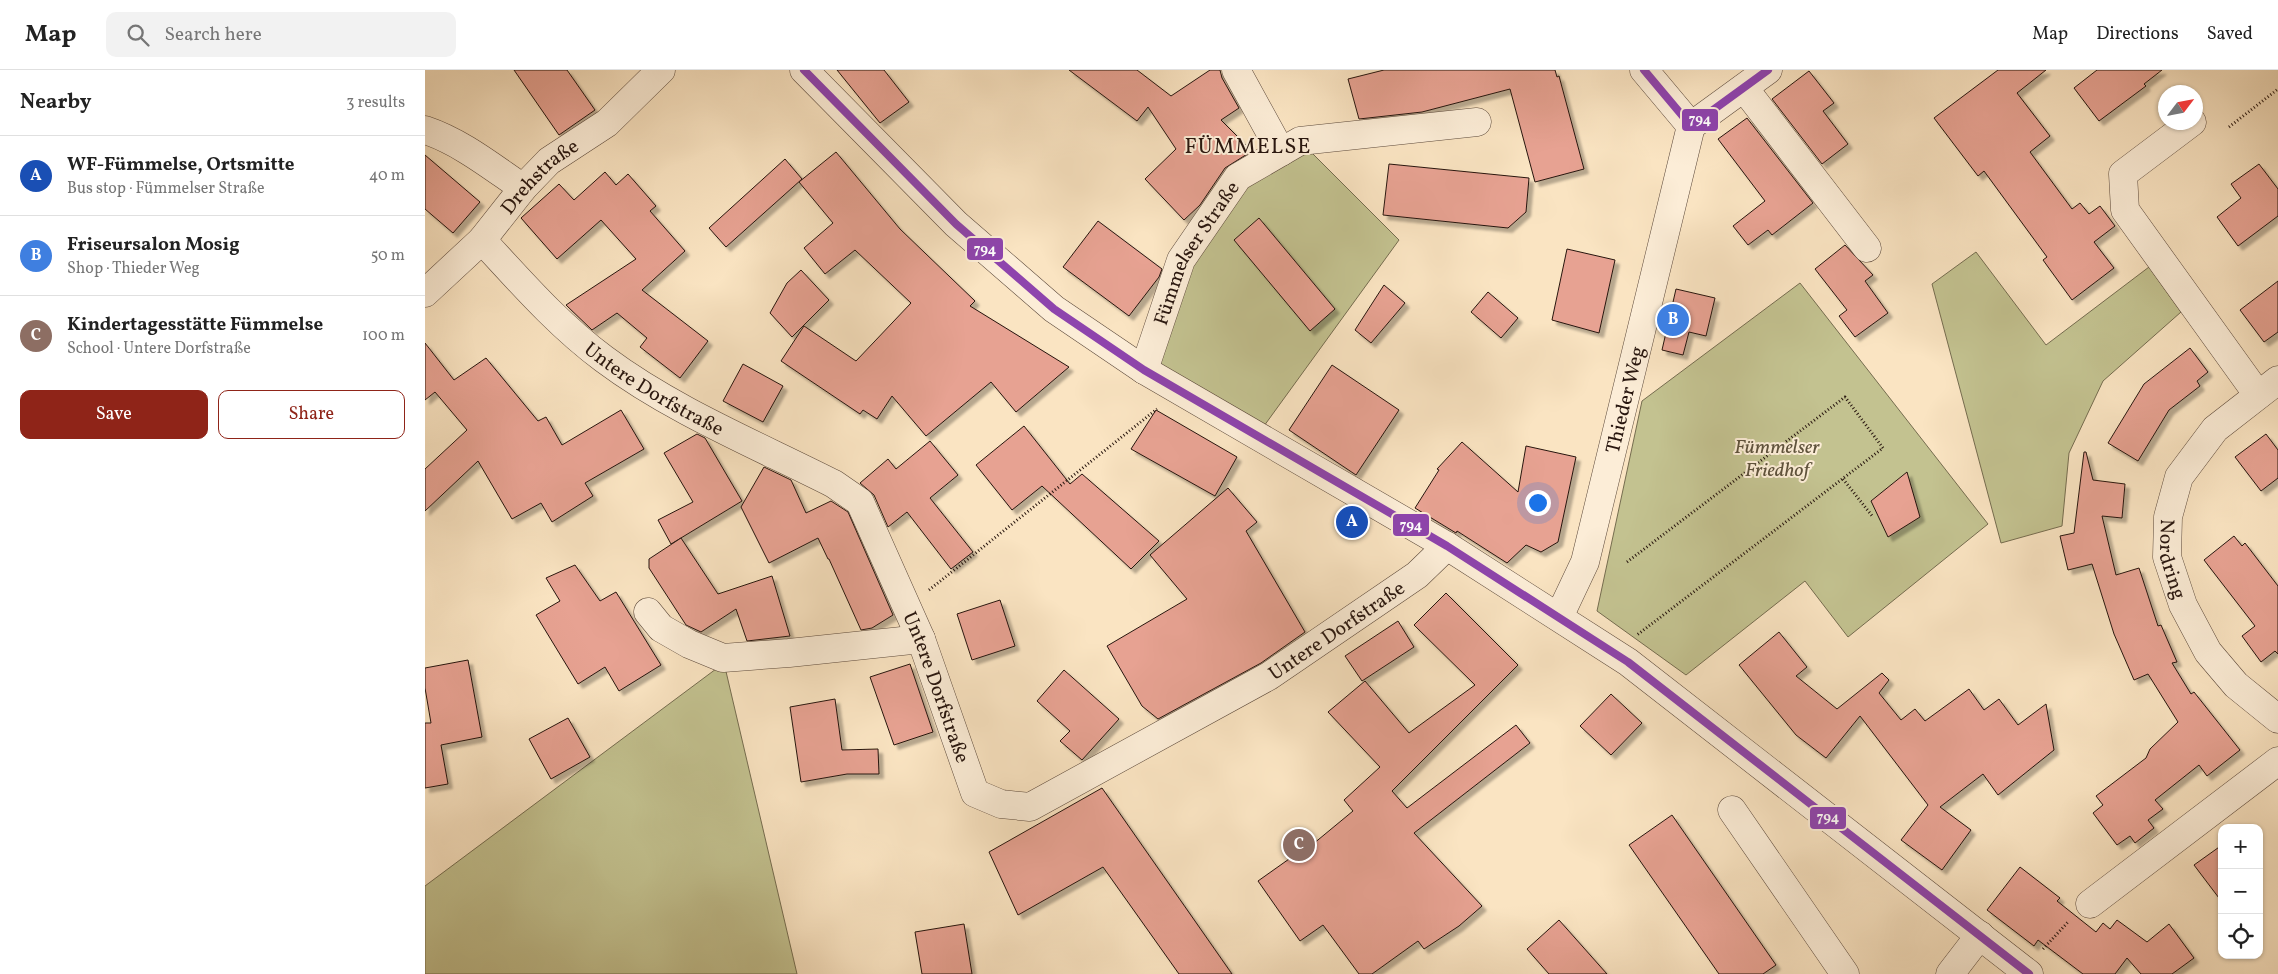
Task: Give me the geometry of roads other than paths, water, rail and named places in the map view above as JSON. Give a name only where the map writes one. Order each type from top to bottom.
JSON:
[{"type":"street","name":"Drehstraße","points":[[425,293],[482,240],[523,188],[549,161],[607,123],[661,70]]},
{"type":"street","points":[[804,70],[956,224],[1054,309],[1179,392],[1447,546],[1614,653],[1669,693],[2027,972]]},
{"type":"street","points":[[1236,70],[1291,147],[1477,122]]},
{"type":"street","points":[[1644,70],[1691,126],[1768,70]]},
{"type":"street","points":[[1744,88],[1867,248]]},
{"type":"street","name":"Thieder Weg","points":[[1559,617],[1585,562],[1691,126]]},
{"type":"street","points":[[425,130],[440,135],[463,148],[523,188]]},
{"type":"street","name":"Nordring","points":[[2181,130],[2123,174],[2125,210],[2268,388],[2215,429],[2179,477],[2168,516],[2167,557],[2183,605],[2208,652],[2236,684],[2278,719]]},
{"type":"street","name":"Fümmelser Straße","points":[[1144,370],[1181,260],[1238,177],[1291,147]]},
{"type":"street","name":"Untere Dorfstraße","points":[[482,240],[535,299],[603,359],[661,397],[834,484],[860,502],[921,639],[975,793],[1001,804],[1030,807],[1269,676],[1417,575],[1447,546]]},
{"type":"street","points":[[648,612],[661,628],[689,644],[723,658],[921,639]]},
{"type":"street","points":[[2090,904],[2278,761]]},
{"type":"street","points":[[1732,810],[1845,974]]},
{"type":"street","points":[[1950,974],[1980,935]]},
{"type":"place","name":"Friseursalon Mosig","points":[[1673,320]]},
{"type":"place","name":"WF-Fümmelse, Ortsmitte","points":[[1352,522]]},
{"type":"place","name":"Kindertagesstätte Fümmelse","points":[[1299,845]]},
{"type":"district","name":"FÜMMELSE","points":[[1248,145]]},
{"type":"park label","name":"Fümmelser Friedhof","points":[[1777,458]]}]
